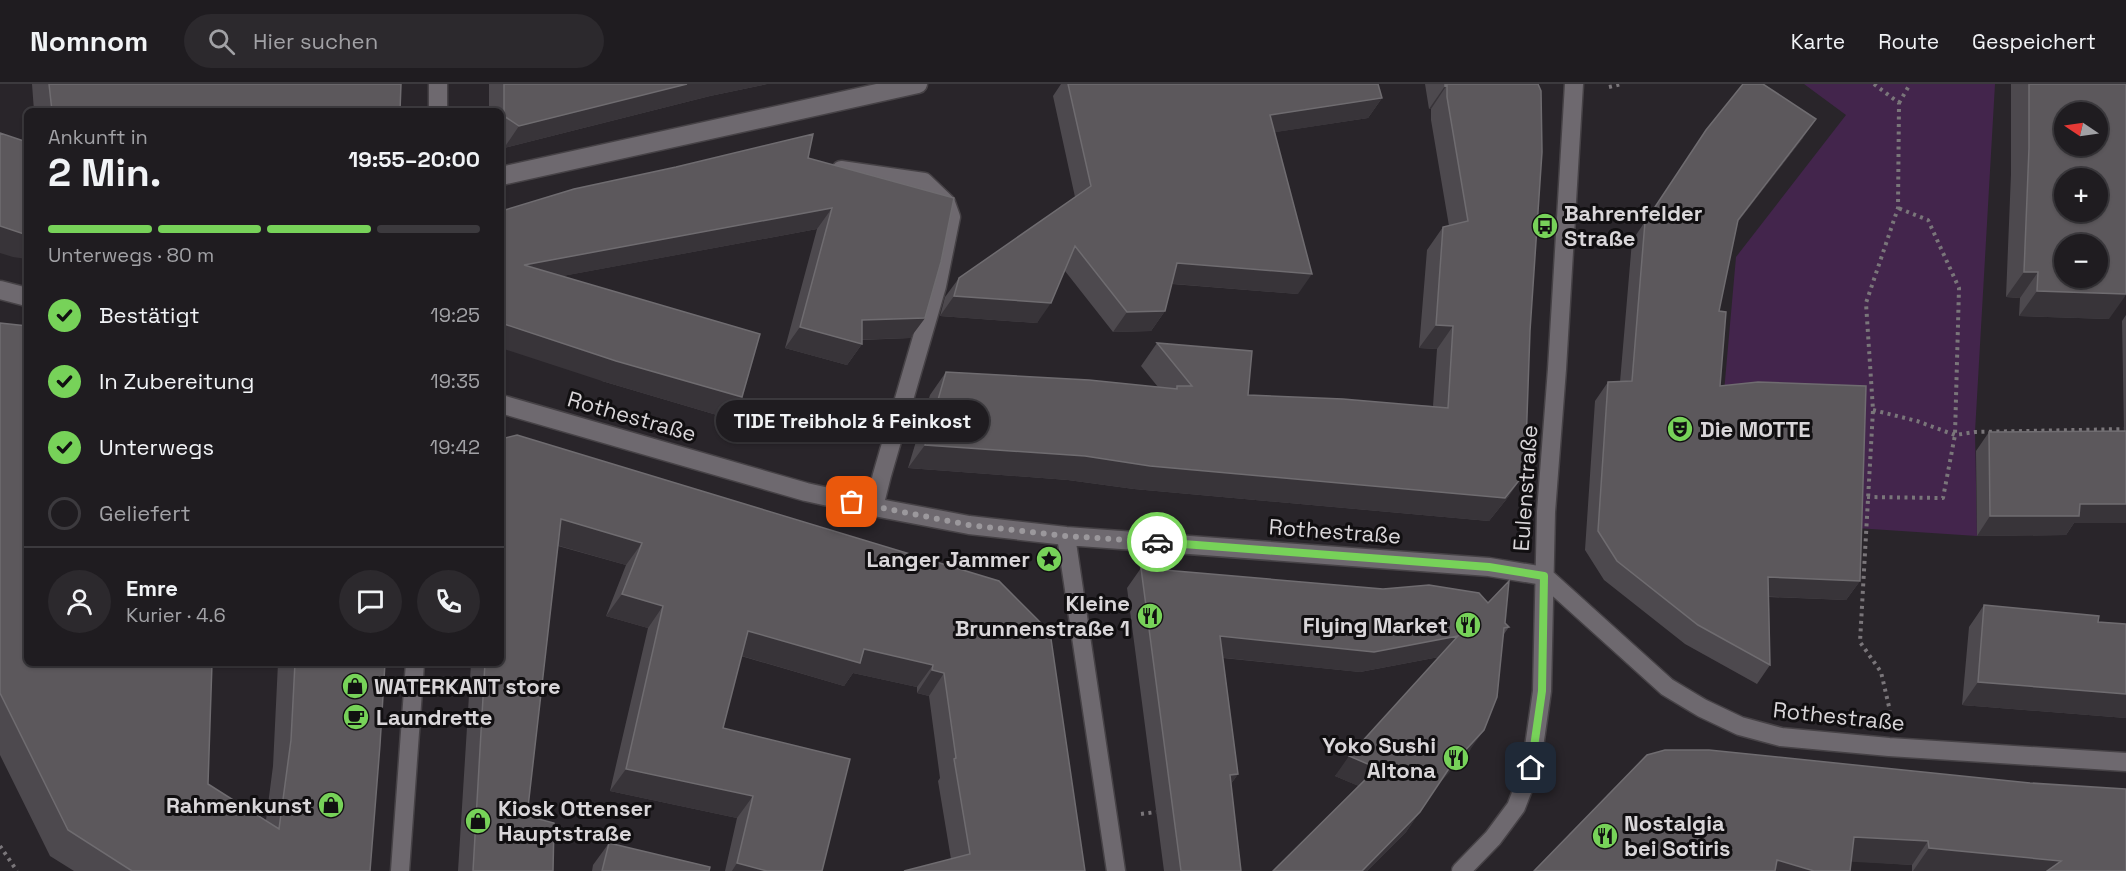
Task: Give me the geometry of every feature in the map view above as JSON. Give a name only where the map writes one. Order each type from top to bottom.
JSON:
[{"type":"street","points":[[438,84],[438,108]]},
{"type":"street","points":[[504,175],[918,84]]},
{"type":"street","name":"Eulenstraße","points":[[1461,871],[1493,838],[1516,807],[1531,768],[1542,691],[1546,512],[1558,357],[1574,84]]},
{"type":"street","points":[[836,169],[924,182],[946,203],[951,217],[937,286],[874,507]]},
{"type":"street","points":[[0,290],[24,296]]},
{"type":"street","name":"Rothestraße","points":[[504,405],[806,492],[969,525],[1066,536],[1489,567],[1544,576],[1667,687],[1702,708],[1740,726],[1781,736],[1889,747],[2126,762]]},
{"type":"street","points":[[1066,536],[1116,871]]},
{"type":"street","points":[[400,871],[415,666]]},
{"type":"path","points":[[1874,84],[1899,103]]},
{"type":"path","points":[[1889,747],[1892,717],[1881,672],[1860,642],[1873,410],[1866,303],[1898,208],[1899,103],[1910,84]]},
{"type":"path","points":[[1867,497],[1942,498],[1955,435],[1959,288],[1928,219],[1898,208]]},
{"type":"path","points":[[1873,410],[1917,421],[1955,435],[1975,432],[2126,429]]},
{"type":"path","points":[[0,846],[17,871]]},
{"type":"shaded area","points":[[1804,84],[1995,84],[1975,432],[1977,536],[1856,528],[1724,392],[1736,257],[1846,115]]},
{"type":"building","points":[[49,84],[401,84],[400,108],[52,108]]},
{"type":"building","points":[[504,84],[687,84],[519,126],[504,116]]},
{"type":"building","points":[[1068,84],[1378,84],[1382,98],[1270,115],[1312,274],[1177,263],[1165,311],[1127,312],[1075,246],[1051,303],[954,296],[959,278],[1091,186]]},
{"type":"building","points":[[1445,84],[1538,84],[1541,91],[1542,152],[1530,331],[1525,473],[1505,498],[1150,466],[1085,456],[925,445],[946,372],[1089,380],[1177,389],[1177,386],[1192,386],[1157,343],[1252,351],[1248,395],[1343,399],[1448,408],[1453,326],[1436,325],[1443,227],[1468,221],[1447,97],[1447,85]]},
{"type":"building","points":[[1743,84],[1763,84],[1816,119],[1738,220],[1719,311],[1726,312],[1720,386],[1758,382],[1866,386],[1860,581],[1768,577],[1770,665],[1698,625],[1617,561],[1598,531],[1608,382],[1632,381],[1645,222],[1706,130]]},
{"type":"building","points":[[2029,84],[2126,84],[2126,294],[2037,291],[2038,272],[2024,272]]},
{"type":"building","points":[[0,133],[24,141],[24,234],[0,226]]},
{"type":"building","points":[[813,134],[808,158],[954,198],[941,262],[925,318],[862,320],[862,344],[800,327],[832,208],[524,265],[760,334],[742,397],[616,361],[504,324],[505,210],[574,189]]},
{"type":"building","points":[[0,323],[24,326],[24,666],[212,666],[208,784],[279,829],[291,740],[295,666],[385,666],[370,871],[132,871],[68,830],[0,693]]},
{"type":"building","points":[[2126,431],[2126,504],[2080,504],[2079,516],[1990,516],[1989,432]]},
{"type":"building","points":[[517,435],[999,581],[1050,632],[1085,871],[904,871],[970,854],[954,759],[956,758],[944,673],[932,670],[933,665],[864,649],[860,663],[748,631],[723,728],[850,759],[822,871],[767,871],[737,863],[753,796],[626,769],[663,606],[622,594],[642,543],[561,519],[527,816],[554,823],[553,871],[473,871],[485,666],[504,666],[504,438]]},
{"type":"building","points":[[1141,568],[1383,589],[1429,585],[1479,593],[1488,603],[1509,581],[1505,623],[1509,627],[1504,628],[1497,697],[1484,730],[1450,767],[1420,812],[1362,871],[1273,871],[1377,768],[1349,756],[1458,636],[1374,652],[1220,636],[1238,774],[1230,775],[1241,871],[1181,871]]},
{"type":"building","points":[[1984,605],[2099,616],[2098,622],[2126,624],[2126,694],[1978,682]]},
{"type":"building","points":[[1665,750],[1709,750],[2030,783],[2126,789],[2126,871],[2047,871],[2061,861],[1929,848],[1928,841],[1854,837],[1850,871],[1814,871],[1777,860],[1775,871],[1534,871],[1647,755]]},
{"type":"building","points":[[609,843],[710,867],[709,871],[602,871]]},
{"type":"way so far","points":[[852,502],[969,525],[1066,536],[1157,542]]},
{"type":"place","name":"Bahrenfelder Straße","points":[[1545,226]]},
{"type":"place","name":"Die MOTTE","points":[[1680,429]]},
{"type":"place","name":"TIDE Treibholz & Feinkost","points":[[852,502]]},
{"type":"place","name":"Langer Jammer","points":[[1049,559]]},
{"type":"place","name":"Kleine Brunnenstraße 1","points":[[1150,616]]},
{"type":"place","name":"Flying Market","points":[[1468,625]]},
{"type":"place","name":"WATERKANT store","points":[[355,686]]},
{"type":"place","name":"Laundrette","points":[[356,717]]},
{"type":"place","name":"Yoko Sushi Altona","points":[[1456,758]]},
{"type":"place","name":"Rahmenkunst","points":[[331,805]]},
{"type":"place","name":"Kiosk Ottenser Hauptstraße","points":[[478,821]]},
{"type":"place","name":"Nostalgia bei Sotiris","points":[[1605,836]]},
{"type":"route","points":[[1157,542],[1489,567],[1544,576],[1542,691],[1531,768]]}]
